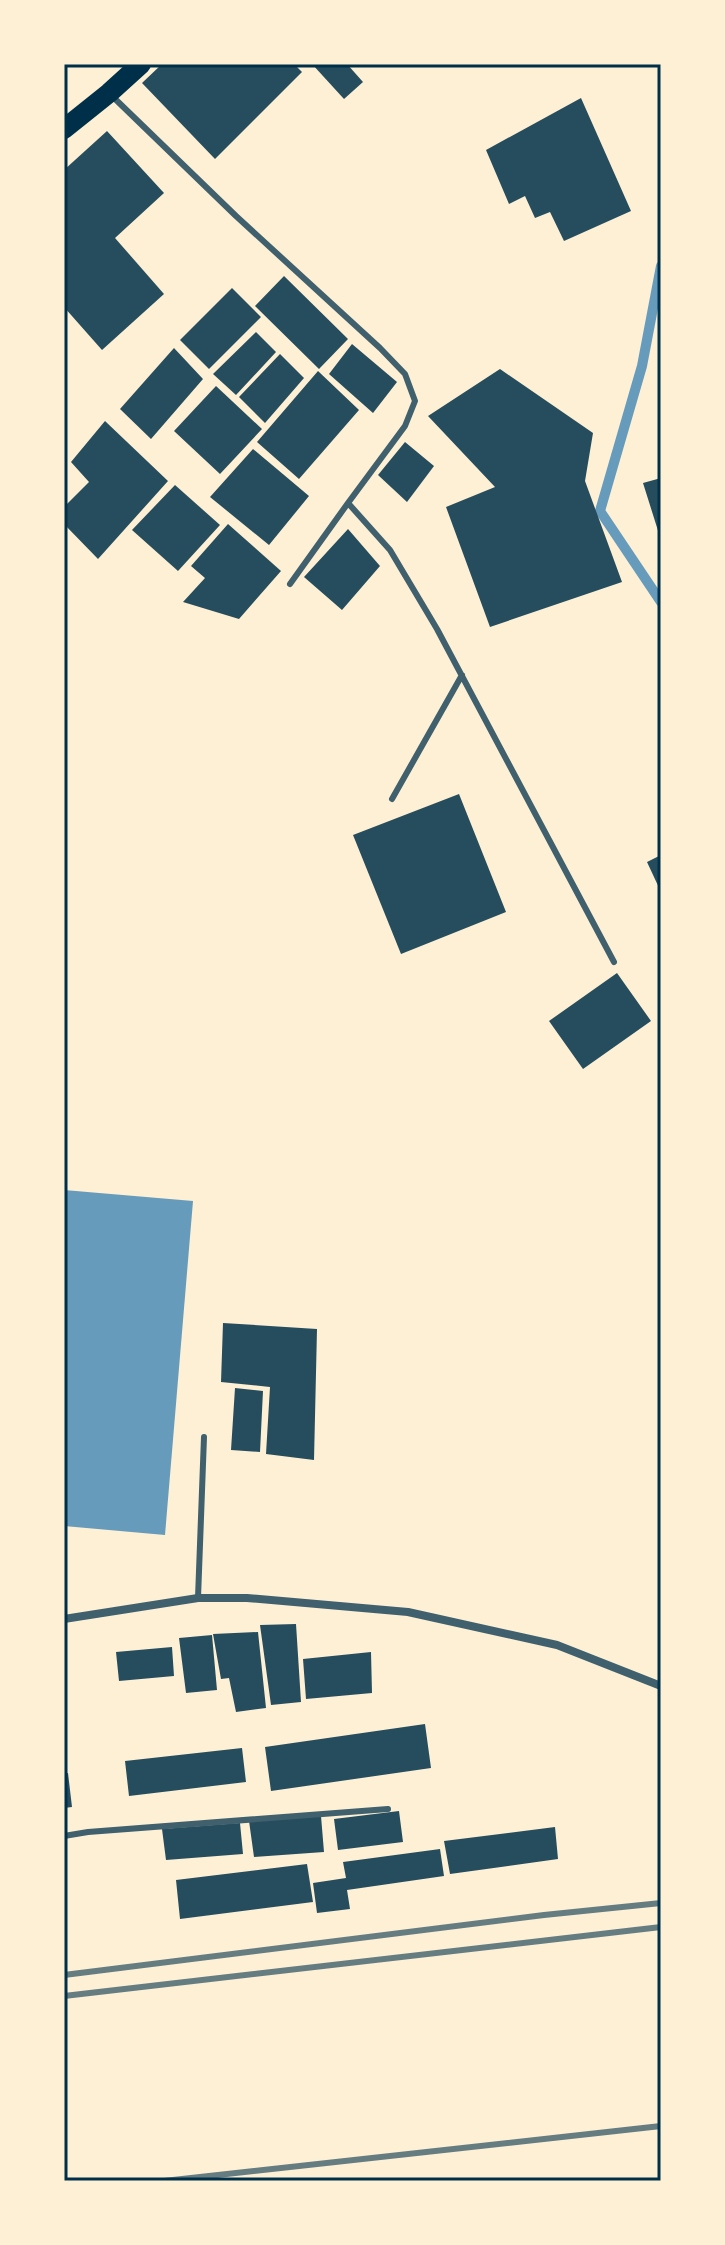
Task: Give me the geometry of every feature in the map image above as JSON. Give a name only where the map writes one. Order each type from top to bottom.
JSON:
[{"type":"main road","points":[[64,129],[141,64]]},
{"type":"street","points":[[64,1619],[198,1598],[247,1598],[408,1612],[557,1645],[661,1686]]},
{"type":"lane","points":[[109,93],[236,216],[380,348],[405,374],[415,401],[405,426],[290,584]]},
{"type":"lane","points":[[348,503],[390,550],[437,629],[614,962]]},
{"type":"lane","points":[[392,799],[462,675]]},
{"type":"lane","points":[[198,1598],[204,1437]]},
{"type":"lane","points":[[64,1836],[388,1809]]},
{"type":"water","points":[[64,1190],[193,1201],[165,1535],[64,1526]]},
{"type":"building","points":[[162,64],[294,64],[302,72],[215,159],[142,83]]},
{"type":"building","points":[[312,64],[347,64],[363,82],[344,99]]},
{"type":"building","points":[[581,98],[631,211],[564,241],[550,212],[535,218],[525,196],[509,204],[486,150]]},
{"type":"building","points":[[107,131],[164,193],[115,238],[164,294],[102,350],[64,307],[64,170]]},
{"type":"building","points":[[284,276],[348,339],[319,369],[255,306]]},
{"type":"building","points":[[232,288],[261,317],[209,369],[180,340]]},
{"type":"building","points":[[256,332],[276,352],[236,395],[213,374]]},
{"type":"building","points":[[352,344],[397,382],[373,413],[329,374]]},
{"type":"building","points":[[174,348],[203,379],[151,439],[120,409]]},
{"type":"building","points":[[280,354],[304,378],[265,423],[239,397]]},
{"type":"building","points":[[500,369],[593,433],[585,481],[622,582],[490,627],[446,507],[495,487],[428,416]]},
{"type":"building","points":[[318,371],[359,410],[299,479],[257,442]]},
{"type":"building","points":[[216,386],[262,429],[220,474],[174,431]]},
{"type":"building","points":[[105,421],[168,481],[98,559],[64,524],[64,507],[89,482],[71,462]]},
{"type":"building","points":[[405,442],[434,466],[407,502],[378,475]]},
{"type":"building","points":[[253,449],[309,496],[269,545],[210,497]]},
{"type":"building","points":[[661,478],[661,537],[660,537],[643,483]]},
{"type":"building","points":[[175,485],[220,525],[178,571],[132,530]]},
{"type":"building","points":[[228,524],[281,571],[239,619],[183,602],[205,578],[191,566]]},
{"type":"building","points":[[348,529],[380,566],[342,610],[304,577]]},
{"type":"building","points":[[459,794],[506,912],[401,954],[353,835]]},
{"type":"building","points":[[661,855],[661,892],[647,862]]},
{"type":"building","points":[[617,973],[651,1021],[583,1069],[549,1021]]},
{"type":"building","points":[[223,1323],[317,1329],[314,1460],[266,1454],[270,1387],[221,1382]]},
{"type":"building","points":[[235,1388],[263,1391],[260,1452],[231,1450]]},
{"type":"building","points":[[296,1624],[301,1702],[271,1705],[260,1625]]},
{"type":"building","points":[[258,1632],[266,1708],[236,1712],[229,1678],[221,1679],[213,1634]]},
{"type":"building","points":[[212,1635],[217,1690],[186,1693],[179,1638]]},
{"type":"building","points":[[172,1647],[174,1676],[119,1681],[116,1652]]},
{"type":"building","points":[[371,1652],[372,1693],[306,1699],[303,1659]]},
{"type":"building","points":[[425,1724],[431,1768],[271,1791],[265,1747]]},
{"type":"building","points":[[242,1748],[246,1782],[129,1796],[125,1761]]},
{"type":"building","points":[[68,1773],[72,1807],[64,1808],[64,1774]]},
{"type":"building","points":[[399,1811],[403,1842],[338,1850],[334,1819]]},
{"type":"building","points":[[321,1816],[324,1852],[254,1857],[249,1821]]},
{"type":"building","points":[[240,1823],[243,1854],[166,1860],[162,1829]]},
{"type":"building","points":[[555,1827],[558,1859],[450,1874],[444,1841]]},
{"type":"building","points":[[440,1849],[444,1876],[347,1890],[350,1909],[317,1913],[313,1883],[346,1878],[343,1862]]},
{"type":"building","points":[[307,1864],[313,1902],[180,1919],[176,1880]]},
{"type":"waterway","points":[[661,266],[642,366],[600,511],[661,602]]},
{"type":"railway","points":[[64,1975],[661,1903]]},
{"type":"railway","points":[[64,1996],[661,1927]]},
{"type":"railway","points":[[164,2181],[661,2126]]}]
